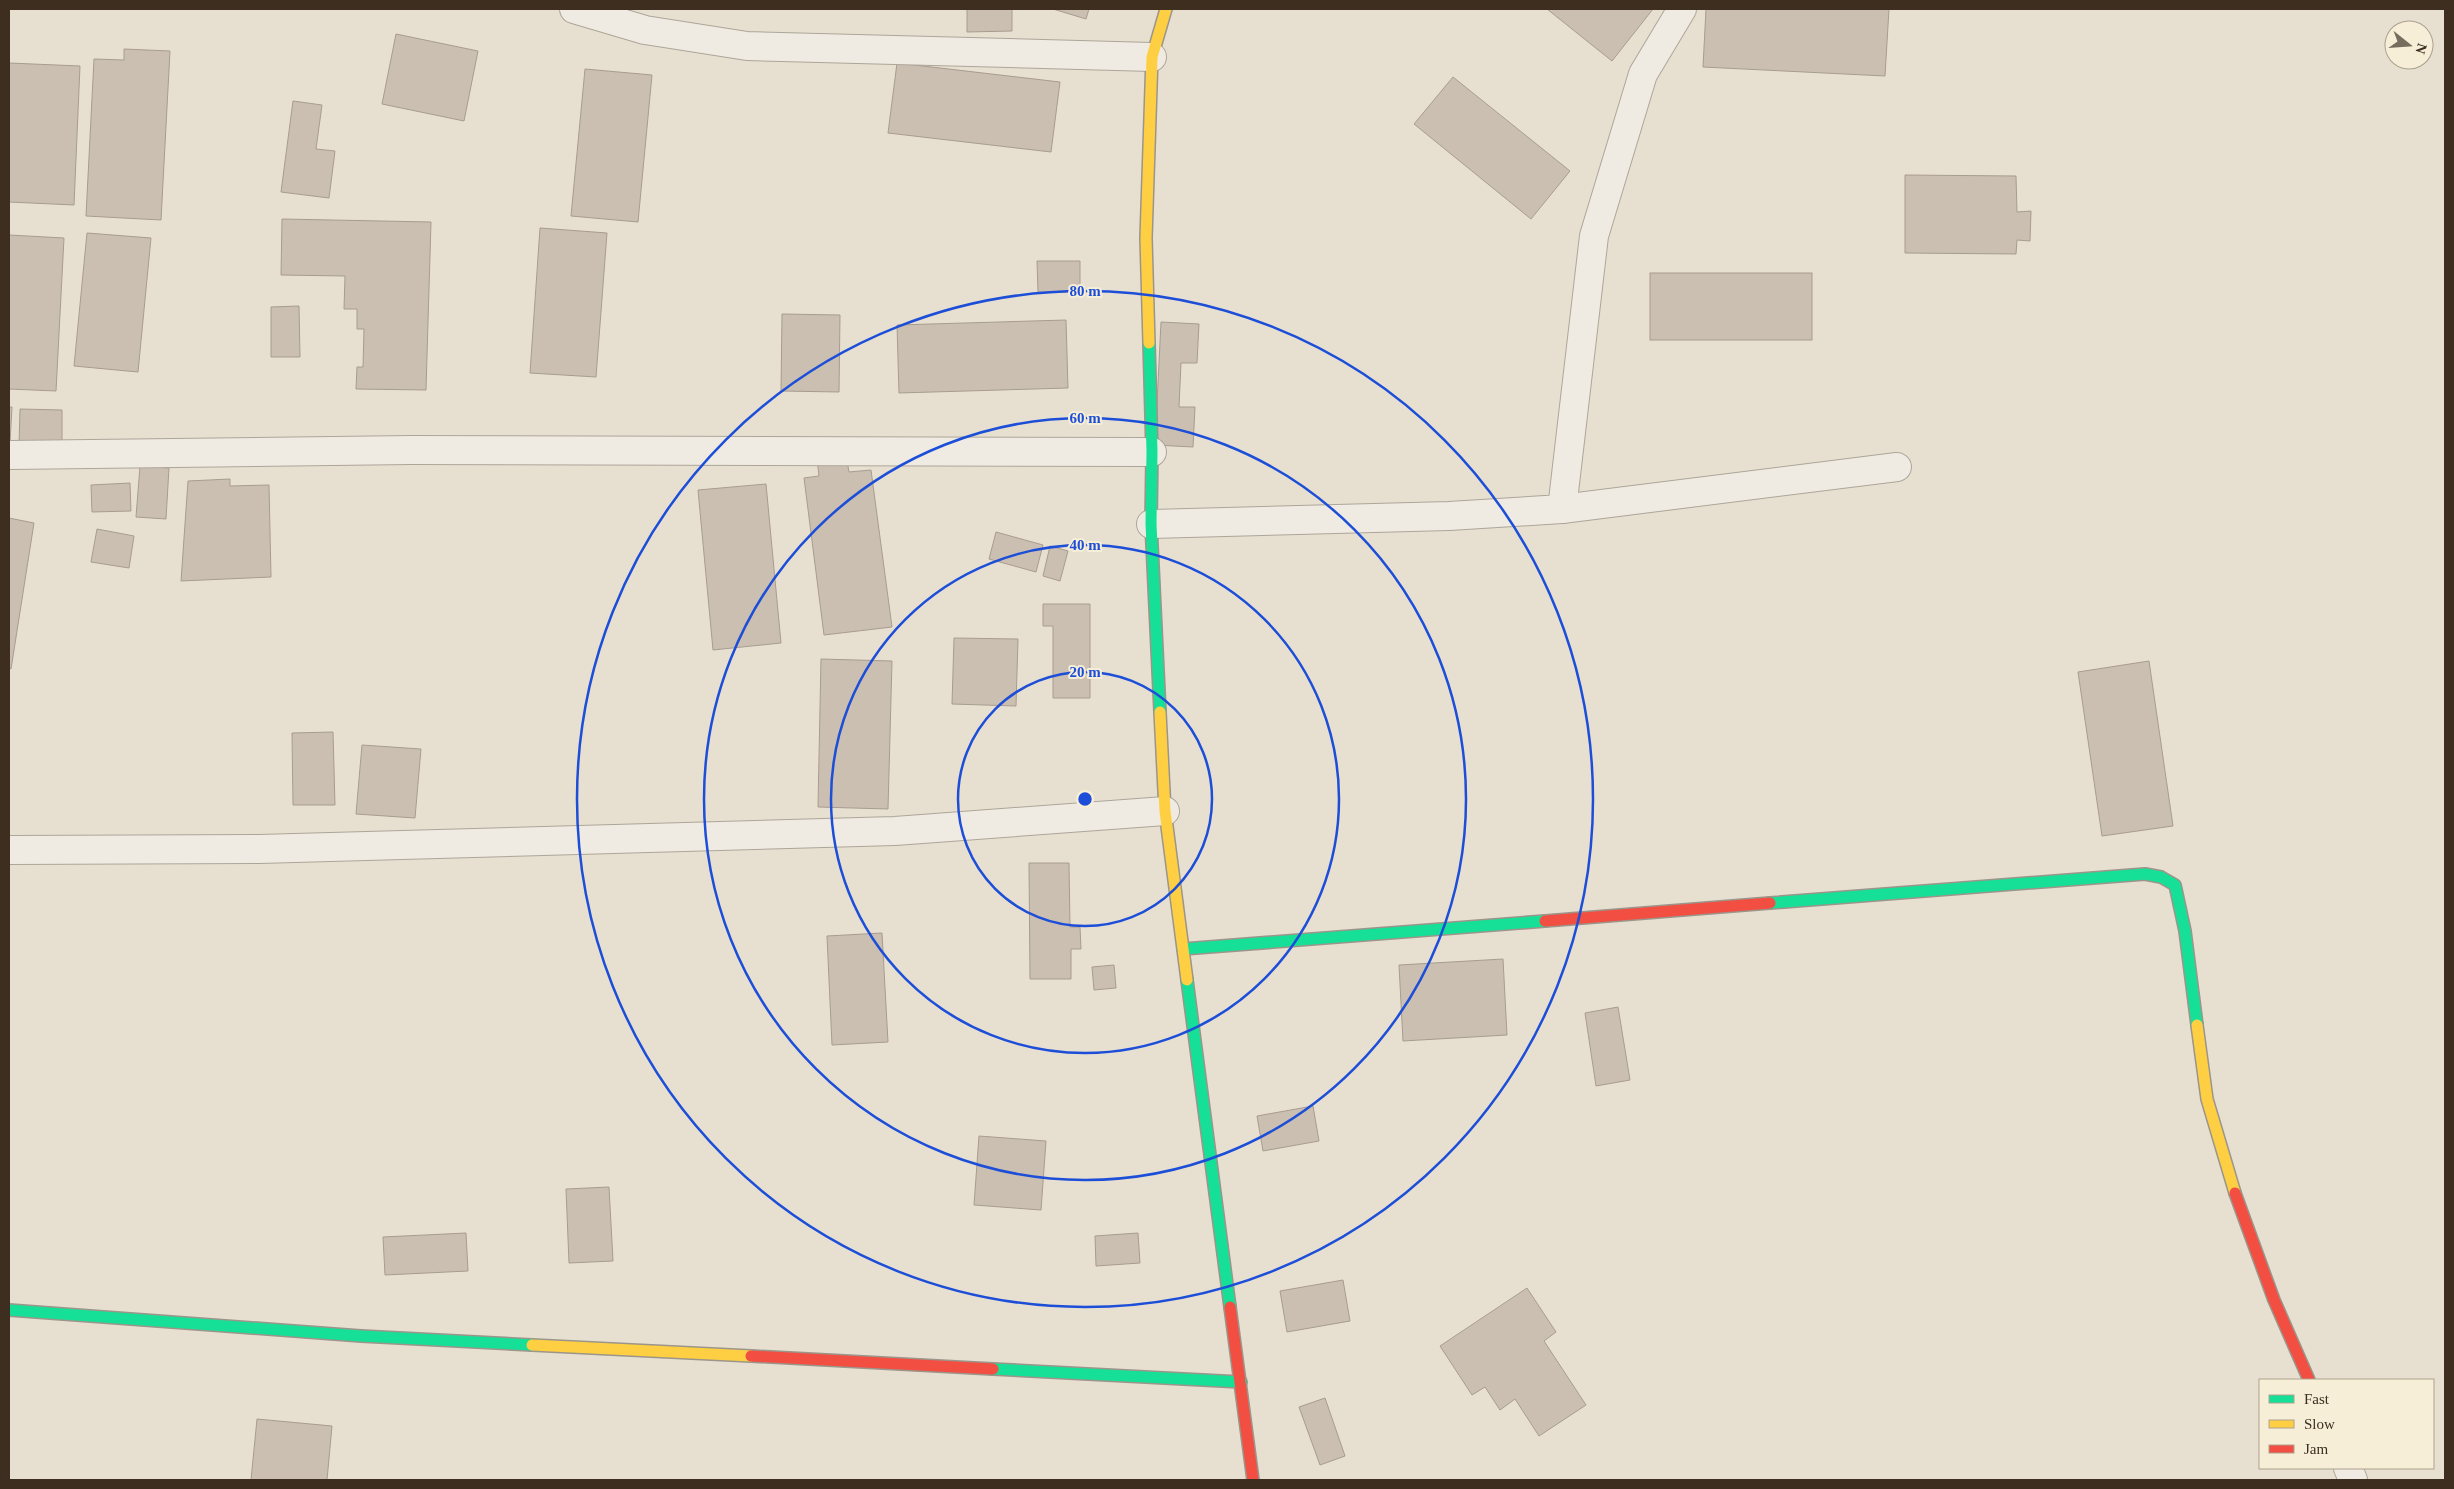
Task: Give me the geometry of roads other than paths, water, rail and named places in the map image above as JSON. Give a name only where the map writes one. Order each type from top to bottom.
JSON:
[{"type":"street","points":[[574,9],[645,30],[747,46],[1152,57]]},
{"type":"street","points":[[1166,9],[1152,57],[1146,238],[1152,452],[1151,524],[1165,811],[1253,1480]]},
{"type":"street","points":[[1562,509],[1594,236],[1643,74],[1682,9]]},
{"type":"street","points":[[9,456],[411,450],[1152,452]]},
{"type":"street","points":[[1151,524],[1439,516],[1562,509],[1897,467]]},
{"type":"street","points":[[9,850],[259,849],[895,831],[1165,811]]},
{"type":"street","points":[[1184,949],[2146,874],[2161,877],[2175,885],[2185,931],[2207,1099],[2241,1214],[2274,1300],[2309,1379]]},
{"type":"street","points":[[9,1310],[361,1336],[1241,1382]]}]
